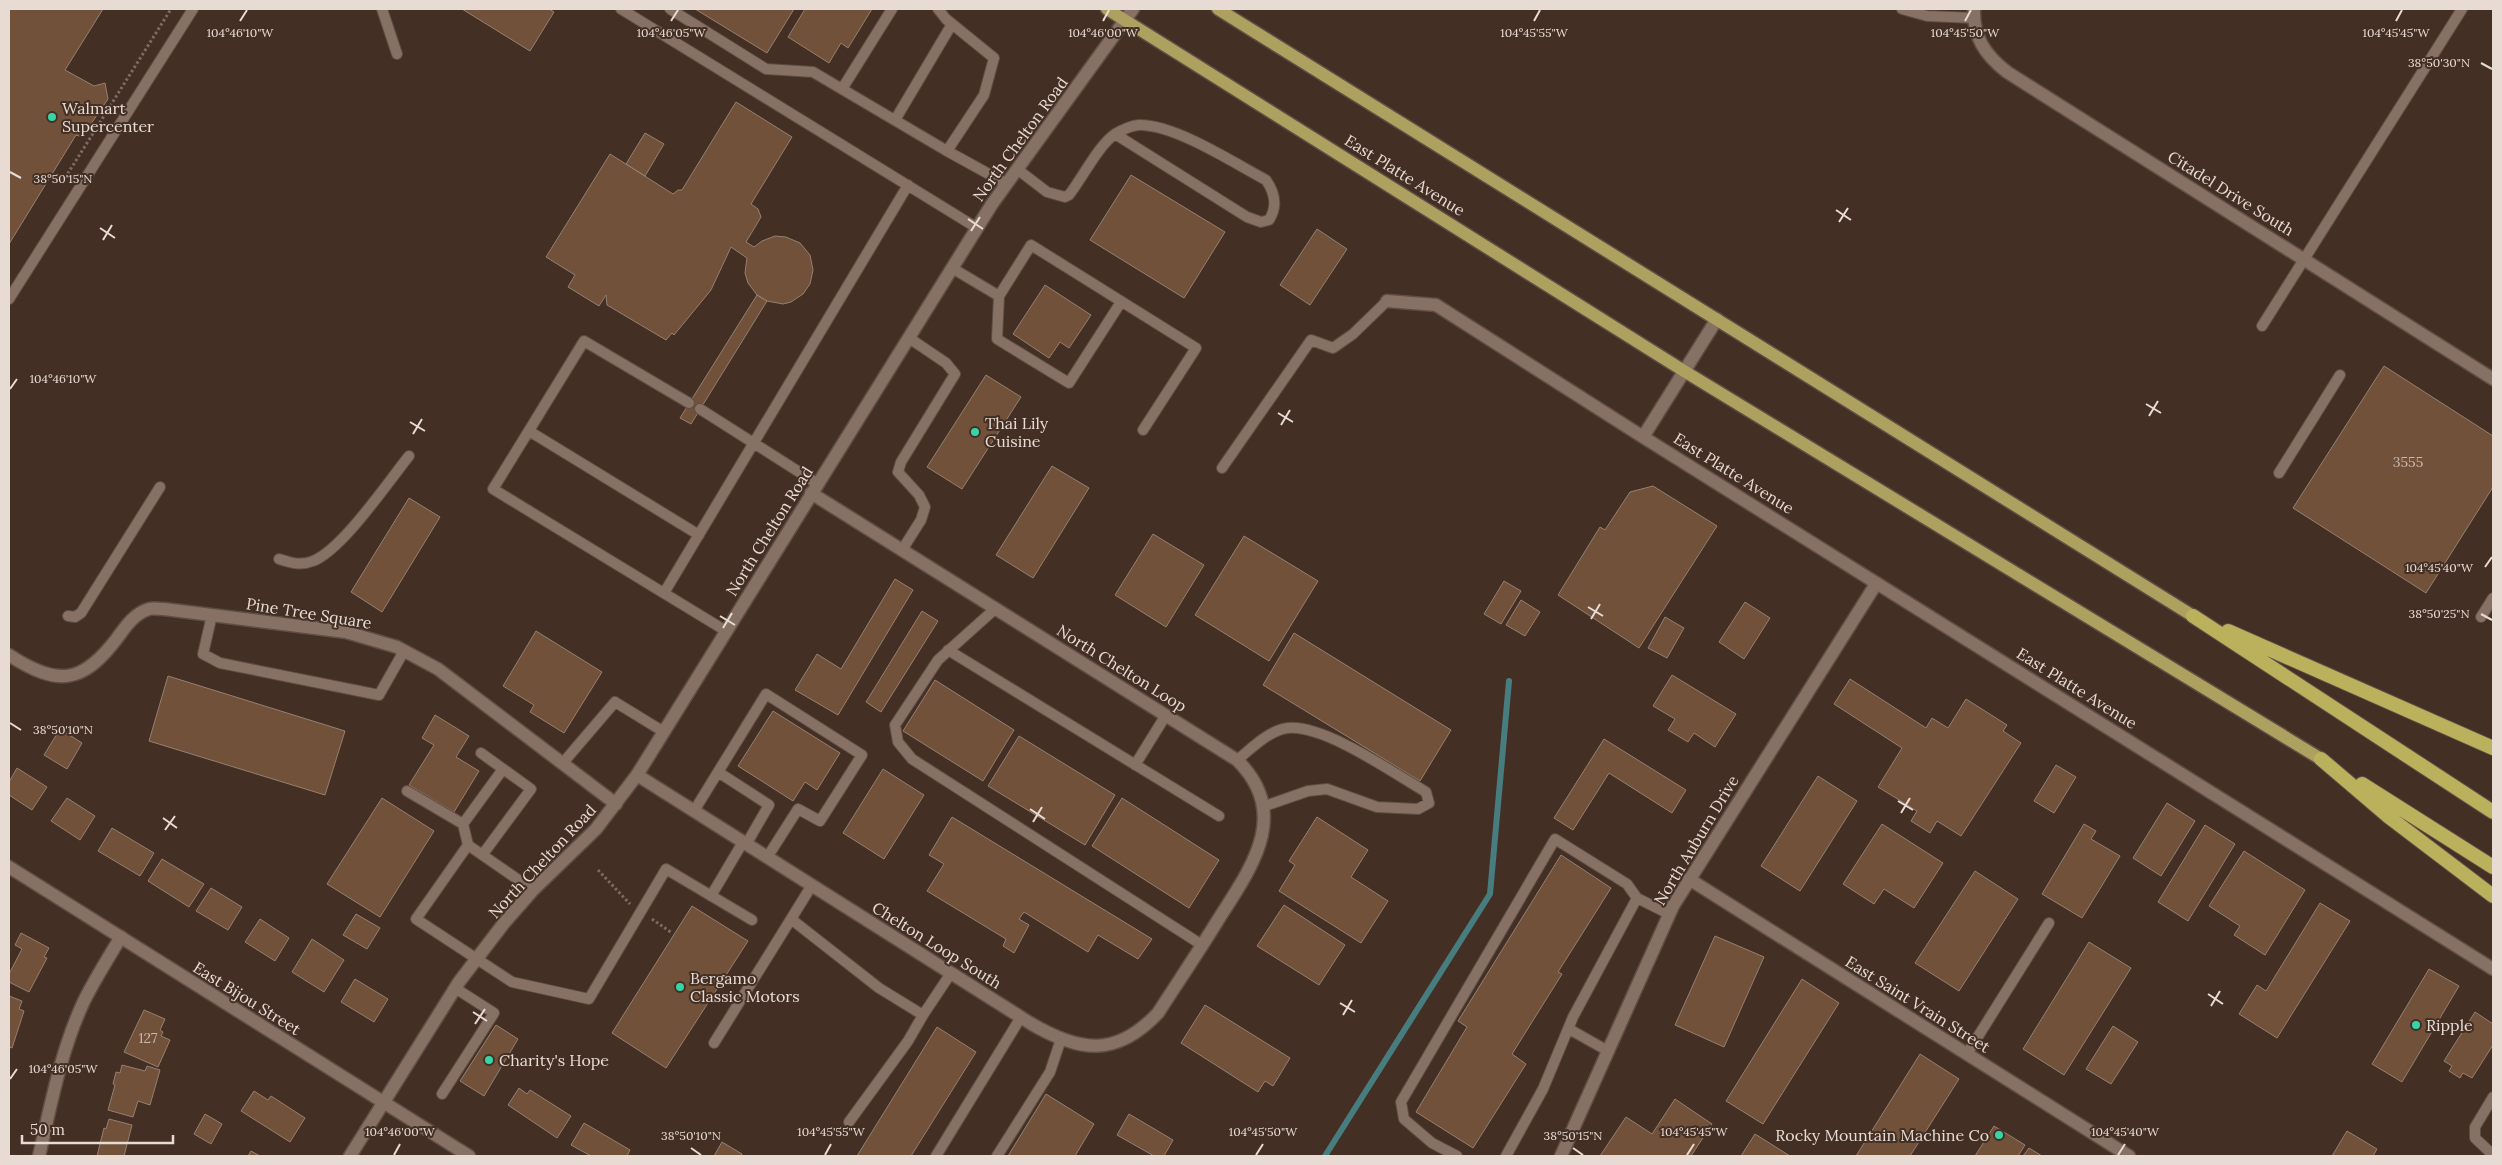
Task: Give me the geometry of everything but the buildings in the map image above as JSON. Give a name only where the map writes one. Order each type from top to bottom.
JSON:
[{"type":"highway","points":[[2192,616],[2493,748]]},
{"type":"highway","points":[[2192,616],[2493,812]]},
{"type":"highway","points":[[2321,759],[2389,817],[2493,896]]},
{"type":"highway","name":"East Platte Avenue","points":[[2321,759],[2493,867]]},
{"type":"main road","name":"East Platte Avenue","points":[[1106,9],[1684,371],[2321,759]]},
{"type":"main road","points":[[1218,9],[2192,616]]},
{"type":"street","name":"North Chelton Road","points":[[350,1156],[455,988],[477,957],[533,890],[596,829],[637,775],[977,228],[1017,169],[1133,9]]},
{"type":"street","name":"Citadel Drive South","points":[[1974,14],[1976,35],[1983,49],[1993,61],[2007,72],[2305,258],[2493,379]]},
{"type":"street","name":"East Platte Avenue","points":[[1387,301],[1436,305],[1876,584],[2493,969]]},
{"type":"street","points":[[1643,437],[1717,319]]},
{"type":"street","name":"North Chelton Loop","points":[[814,488],[902,550],[1237,760],[1249,772],[1258,786],[1262,807],[1262,836],[1257,854],[1249,871],[1202,945]]},
{"type":"street","name":"North Auburn Drive","points":[[1561,1156],[1669,914],[1689,879],[1876,584]]},
{"type":"street","name":"Pine Tree Square","points":[[9,655],[40,673],[56,677],[72,675],[87,670],[102,658],[132,620],[149,609],[164,609],[346,632],[371,638],[404,651],[438,669],[616,804]]},
{"type":"street","name":"Chelton Loop South","points":[[637,775],[1021,1017],[1060,1039],[1094,1047],[1110,1046],[1144,1029],[1158,1013],[1202,945]]},
{"type":"street","name":"East Bijou Street","points":[[9,867],[469,1156]]},
{"type":"street","name":"East Saint Vrain Street","points":[[1689,879],[2129,1156]]},
{"type":"street","points":[[39,1156],[56,1081],[75,1023],[84,1000],[121,937]]},
{"type":"lane","points":[[9,299],[193,9]]},
{"type":"lane","points":[[382,9],[397,54]]},
{"type":"lane","points":[[621,9],[977,228]]},
{"type":"lane","points":[[670,9],[766,69],[813,72],[1007,184]]},
{"type":"lane","points":[[842,89],[892,9]]},
{"type":"lane","points":[[938,9],[952,24],[994,58],[984,95],[947,151]]},
{"type":"lane","points":[[1902,9],[1927,16],[1974,14]]},
{"type":"lane","points":[[2262,326],[2462,9]]},
{"type":"lane","points":[[895,120],[952,24]]},
{"type":"lane","points":[[1017,169],[1047,192],[1065,197],[1069,195],[1105,144],[1115,134],[1139,125],[1156,127],[1180,135],[1207,148],[1266,180],[1273,190],[1275,201],[1273,214],[1269,220],[1261,222],[1247,217],[1115,134]]},
{"type":"lane","points":[[664,593],[908,185]]},
{"type":"lane","points":[[1122,302],[1069,383],[997,339],[999,296],[1031,245],[1196,348],[1143,430]]},
{"type":"lane","points":[[952,268],[999,296]]},
{"type":"lane","points":[[1222,468],[1311,340],[1333,348],[1353,334],[1387,301]]},
{"type":"lane","points":[[902,550],[921,520],[925,507],[919,494],[898,472],[901,462],[955,374],[946,363],[909,338]]},
{"type":"lane","points":[[689,403],[584,341],[493,489],[726,631]]},
{"type":"lane","points":[[2279,473],[2340,375]]},
{"type":"lane","points":[[700,409],[755,443],[814,488]]},
{"type":"lane","points":[[529,431],[699,535]]},
{"type":"lane","points":[[279,559],[304,564],[315,561],[328,551],[345,536],[409,456]]},
{"type":"lane","points":[[68,616],[75,617],[81,613],[160,487]]},
{"type":"lane","points":[[2481,617],[2493,598]]},
{"type":"lane","points":[[996,608],[938,660],[895,725],[898,742],[920,764],[1202,945]]},
{"type":"lane","points":[[212,615],[203,654],[220,663],[362,691],[379,694],[404,651]]},
{"type":"lane","points":[[948,650],[1218,816]]},
{"type":"lane","points":[[694,811],[766,694],[862,755],[820,821],[798,809],[768,856]]},
{"type":"lane","points":[[562,764],[614,702],[664,732]]},
{"type":"lane","points":[[1135,765],[1166,715]]},
{"type":"lane","points":[[1237,760],[1269,735],[1288,728],[1313,732],[1341,742],[1426,792],[1429,803],[1418,809],[1376,808],[1327,789],[1308,791],[1262,807]]},
{"type":"lane","points":[[481,753],[531,789],[483,854]]},
{"type":"lane","points":[[462,824],[503,768]]},
{"type":"lane","points":[[711,896],[769,805],[718,772]]},
{"type":"lane","points":[[408,790],[462,824],[468,845],[533,890]]},
{"type":"lane","points":[[1457,1156],[1432,1143],[1404,1119],[1400,1102],[1556,840],[1627,884],[1637,898],[1669,914]]},
{"type":"lane","points":[[468,845],[416,919],[477,957],[512,982],[589,999],[666,869],[752,920]]},
{"type":"lane","points":[[714,1043],[812,886]]},
{"type":"lane","points":[[1506,1156],[1543,1089],[1568,1029],[1637,898]]},
{"type":"lane","points":[[791,919],[879,988],[923,1015]]},
{"type":"lane","points":[[1967,1054],[2049,923]]},
{"type":"lane","points":[[849,1122],[908,1041],[951,973]]},
{"type":"lane","points":[[442,1094],[494,1013],[455,988]]},
{"type":"lane","points":[[936,1156],[1021,1017]]},
{"type":"lane","points":[[1568,1029],[1608,1051]]},
{"type":"lane","points":[[997,1156],[1050,1072],[1060,1039]]},
{"type":"lane","points":[[2493,1097],[2475,1127],[2475,1138],[2493,1155]]},
{"type":"path","points":[[65,179],[171,9]]},
{"type":"waterway","points":[[1325,1156],[1490,894],[1509,681]]},
{"type":"place","name":"Walmart Supercenter","points":[[52,117]]},
{"type":"place","name":"Thai Lily Cuisine","points":[[975,432]]},
{"type":"place","name":"Bergamo Classic Motors","points":[[680,987]]},
{"type":"place","name":"Ripple","points":[[2416,1025]]},
{"type":"place","name":"Charity's Hope","points":[[489,1060]]},
{"type":"place","name":"Rocky Mountain Machine Co","points":[[1999,1135]]}]
